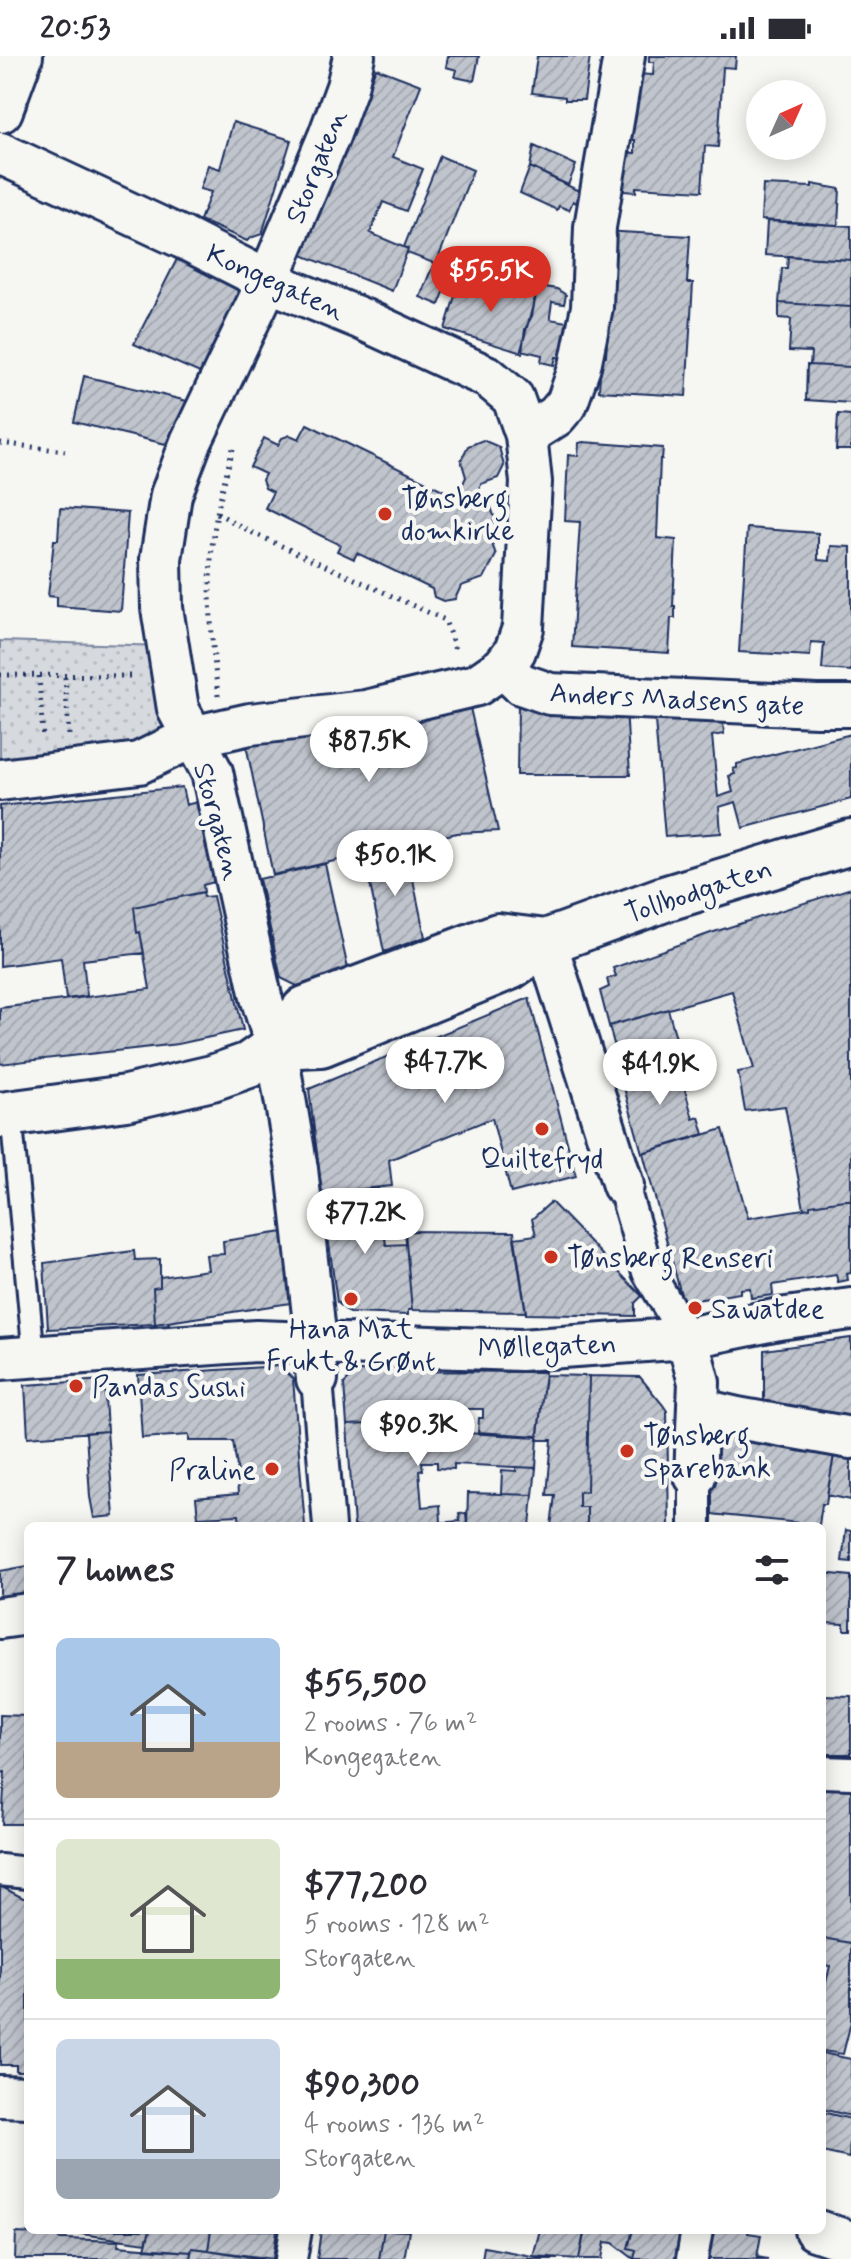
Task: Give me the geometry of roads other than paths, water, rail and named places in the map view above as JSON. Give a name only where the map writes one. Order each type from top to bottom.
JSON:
[{"type":"main road","points":[[0,110],[20,56]]},
{"type":"main road","name":"Tollbodgaten","points":[[6,1114],[126,1098],[212,1078],[249,1065],[276,1046],[305,1009],[498,936],[546,942],[664,899],[851,842]]},
{"type":"street","name":"Storgaten","points":[[329,1522],[314,1324],[297,1169],[276,1046],[261,997],[212,772],[207,733],[178,709],[162,608],[161,559],[171,495],[191,442],[268,281],[329,136],[347,87],[354,56]]},
{"type":"street","points":[[526,435],[556,416],[567,403],[580,366],[592,307],[595,227],[624,56]]},
{"type":"street","name":"Kongegaten","points":[[0,153],[268,281],[362,319],[488,377],[513,398],[526,435],[531,482],[523,628],[515,651],[503,667]]},
{"type":"street","points":[[0,780],[139,763],[207,733],[250,724],[366,711],[477,685],[503,667]]},
{"type":"street","name":"Anders Madsens gate","points":[[503,667],[521,684],[550,694],[610,699],[851,706]]},
{"type":"street","points":[[546,942],[648,1272],[687,1338],[699,1382],[695,1522]]},
{"type":"street","name":"Møllegaten","points":[[17,1358],[256,1341],[315,1361],[521,1350],[687,1338],[779,1319],[851,1309]]},
{"type":"street","points":[[698,1409],[851,1438]]},
{"type":"street","points":[[0,1618],[24,1615]]},
{"type":"street","points":[[826,1772],[851,1773]]},
{"type":"street","points":[[0,1870],[24,1873]]},
{"type":"street","points":[[0,2096],[24,2097]]},
{"type":"street","points":[[291,2259],[295,2234]]},
{"type":"street","points":[[692,2259],[696,2234]]},
{"type":"street","points":[[826,2234],[851,2242]]},
{"type":"lane","points":[[6,1114],[17,1358]]},
{"type":"place","name":"Tønsberg domkirke","points":[[385,514]]},
{"type":"place","name":"Quiltefryd","points":[[542,1129]]},
{"type":"place","name":"Tønsberg Renseri","points":[[551,1257]]},
{"type":"place","name":"Hana Mat Frukt & Grønt","points":[[351,1299]]},
{"type":"place","name":"Sawatdee","points":[[695,1308]]},
{"type":"place","name":"Pandas Sushi","points":[[76,1386]]},
{"type":"place","name":"Tønsberg Sparebank","points":[[627,1451]]},
{"type":"place","name":"Praline","points":[[272,1469]]}]
